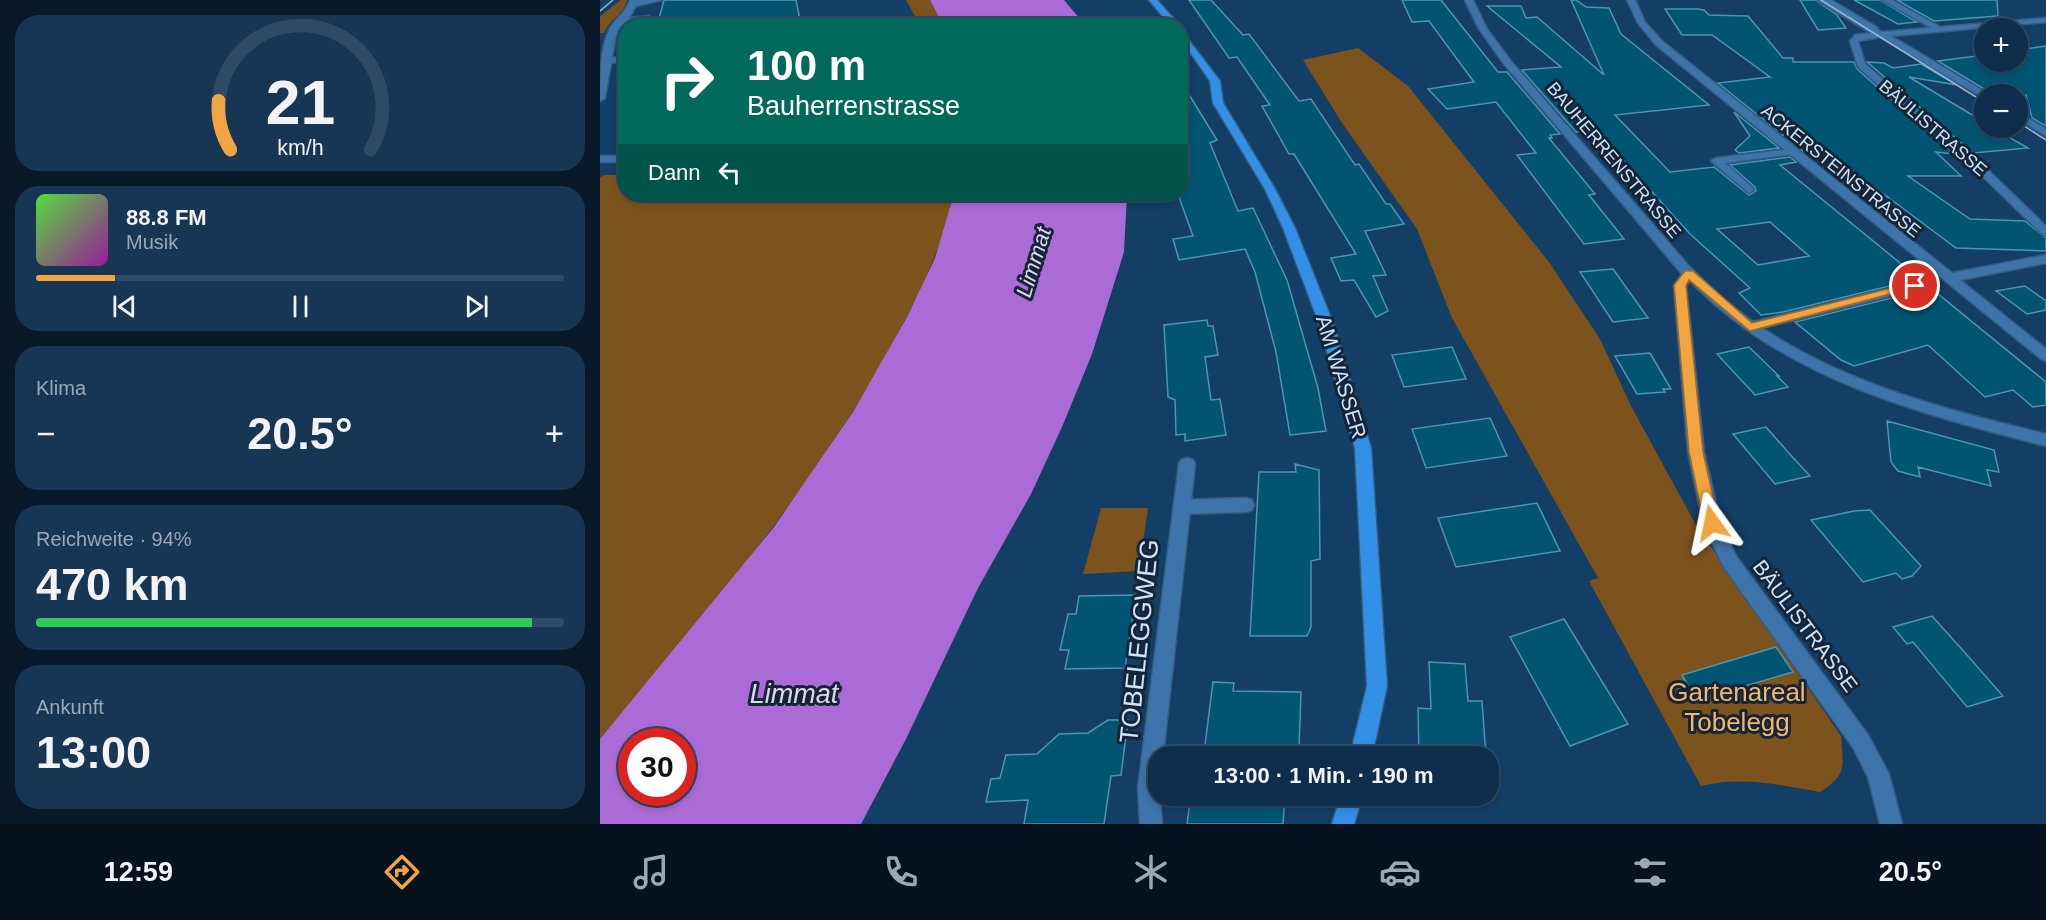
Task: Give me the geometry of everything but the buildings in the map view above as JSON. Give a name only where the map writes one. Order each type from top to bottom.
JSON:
[{"type":"street","points":[[624,18],[630,13],[634,2],[658,0]]},
{"type":"street","points":[[1152,0],[1169,18]]},
{"type":"street","name":"BAUHERRENSTRASSE","points":[[1469,0],[1483,29],[1689,273],[1750,327],[1809,362],[1888,397],[1942,414],[2046,440]]},
{"type":"street","name":"ACKERSTEINSTRASSE","points":[[1630,0],[1634,13],[1643,27],[1659,43],[1790,152],[2046,356]]},
{"type":"street","points":[[1821,0],[1868,28],[1884,34],[2046,21]]},
{"type":"street","points":[[1826,0],[1974,89]]},
{"type":"street","points":[[1839,0],[1883,27],[1884,34]]},
{"type":"street","points":[[1886,0],[1938,28]]},
{"type":"street","points":[[2036,20],[2046,26]]},
{"type":"street","points":[[600,98],[609,61],[604,51],[612,30],[618,24]]},
{"type":"street","name":"BÄULISTRASSE","points":[[1884,34],[1858,37],[1854,41],[1861,65],[1981,169],[2046,232]]},
{"type":"street","name":"AM WASSER","points":[[1188,42],[1215,81],[1218,103],[1270,189],[1289,228],[1326,323],[1363,448],[1377,686],[1363,746]]},
{"type":"street","points":[[609,61],[618,59]]},
{"type":"street","points":[[2028,121],[2046,133]]},
{"type":"street","points":[[1749,190],[1716,161],[1790,152]]},
{"type":"street","points":[[600,159],[618,160]]},
{"type":"street","points":[[600,170],[618,162]]},
{"type":"street","points":[[1948,278],[2046,259]]},
{"type":"street","name":"BÄULISTRASSE","points":[[1689,273],[1680,285],[1696,452],[1712,523],[1729,561],[1861,742],[1878,774],[1891,824]]},
{"type":"street","points":[[1750,327],[1915,286]]},
{"type":"street","name":"TOBELEGGWEG","points":[[1151,824],[1149,788],[1180,507],[1187,464]]},
{"type":"street","points":[[1180,507],[1246,505]]},
{"type":"street","points":[[1343,824],[1349,806]]},
{"type":"green space","points":[[621,0],[627,0],[623,10],[604,33],[600,33],[600,16]]},
{"type":"green space","points":[[906,0],[930,0],[939,18],[916,18]]},
{"type":"green space","name":"Gartenareal Tobelegg","points":[[1358,48],[1408,86],[1549,262],[1600,339],[1631,406],[1696,525],[1841,736],[1842,768],[1835,780],[1820,792],[1775,784],[1746,782],[1701,786],[1589,581],[1598,578],[1452,318],[1417,229],[1342,123],[1303,60]]},
{"type":"green space","points":[[618,175],[618,201],[952,201],[936,254],[910,311],[859,401],[826,452],[755,551],[600,739],[600,177]]},
{"type":"green space","points":[[1101,508],[1148,508],[1139,571],[1083,574]]},
{"type":"water","points":[[930,0],[1064,0],[1079,18],[939,18]]},
{"type":"water","name":"Limmat","points":[[952,201],[1127,201],[1124,252],[1092,354],[1062,427],[1031,494],[978,588],[906,739],[861,824],[600,824],[600,739],[774,527],[853,412],[907,317],[935,258]]},
{"type":"tram line","points":[[600,11],[613,0]]},
{"type":"tram line","points":[[1821,0],[1974,96]]},
{"type":"tram line","points":[[2028,128],[2046,140]]},
{"type":"route","points":[[1712,523],[1696,452],[1680,285],[1689,273],[1721,305],[1750,327],[1915,286]]}]
